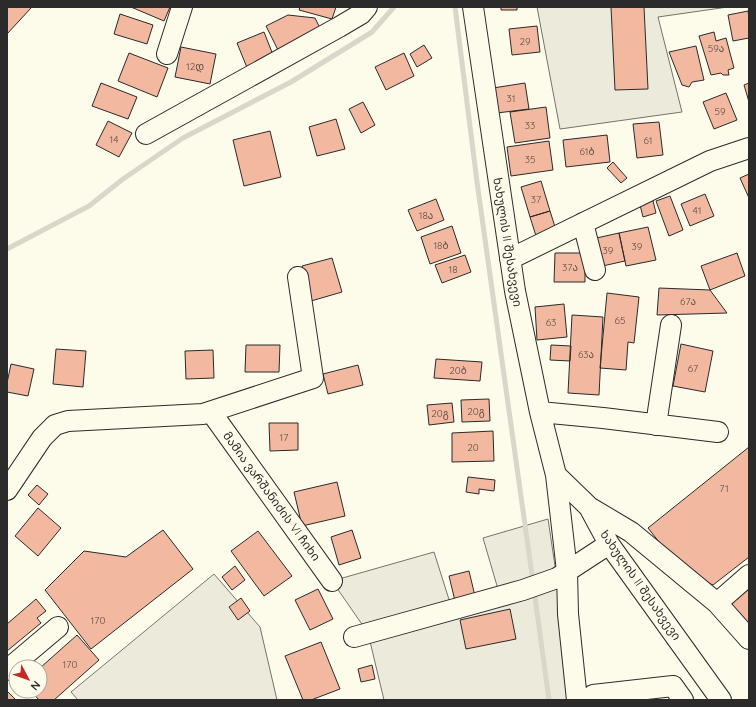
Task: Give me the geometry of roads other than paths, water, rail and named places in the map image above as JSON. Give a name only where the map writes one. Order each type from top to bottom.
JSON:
[{"type":"street","points":[[167,54],[182,7]]},
{"type":"street","points":[[146,134],[339,27],[361,14],[367,7]]},
{"type":"street","name":"ხახულის II შესახვევი","points":[[473,7],[515,291],[540,412],[556,475],[567,571],[568,614],[577,700]]},
{"type":"street","points":[[510,259],[710,161],[749,148]]},
{"type":"street","points":[[583,223],[595,270]]},
{"type":"street","points":[[7,490],[42,438],[55,425],[68,421],[203,414],[313,378],[298,277]]},
{"type":"street","points":[[656,425],[671,325]]},
{"type":"street","name":"მამია ვარშანიძის VI ჩიხი","points":[[211,412],[332,581]]},
{"type":"street","points":[[540,412],[718,432]]},
{"type":"street","name":"ხახულის II შესახვევი","points":[[556,475],[589,507],[609,544],[722,700]]},
{"type":"street","points":[[589,507],[631,532],[717,602],[749,639]]},
{"type":"street","points":[[354,637],[531,587],[557,578],[609,544]]},
{"type":"street","points":[[717,602],[749,575]]},
{"type":"street","points":[[7,670],[58,627]]},
{"type":"street","points":[[594,700],[593,695],[673,686],[683,700]]},
{"type":"waterway","points":[[7,249],[89,206],[123,179],[183,138],[291,82],[372,32],[394,7]]},
{"type":"waterway","points":[[455,7],[477,182],[533,582]]},
{"type":"waterway","points":[[534,590],[549,700]]}]
